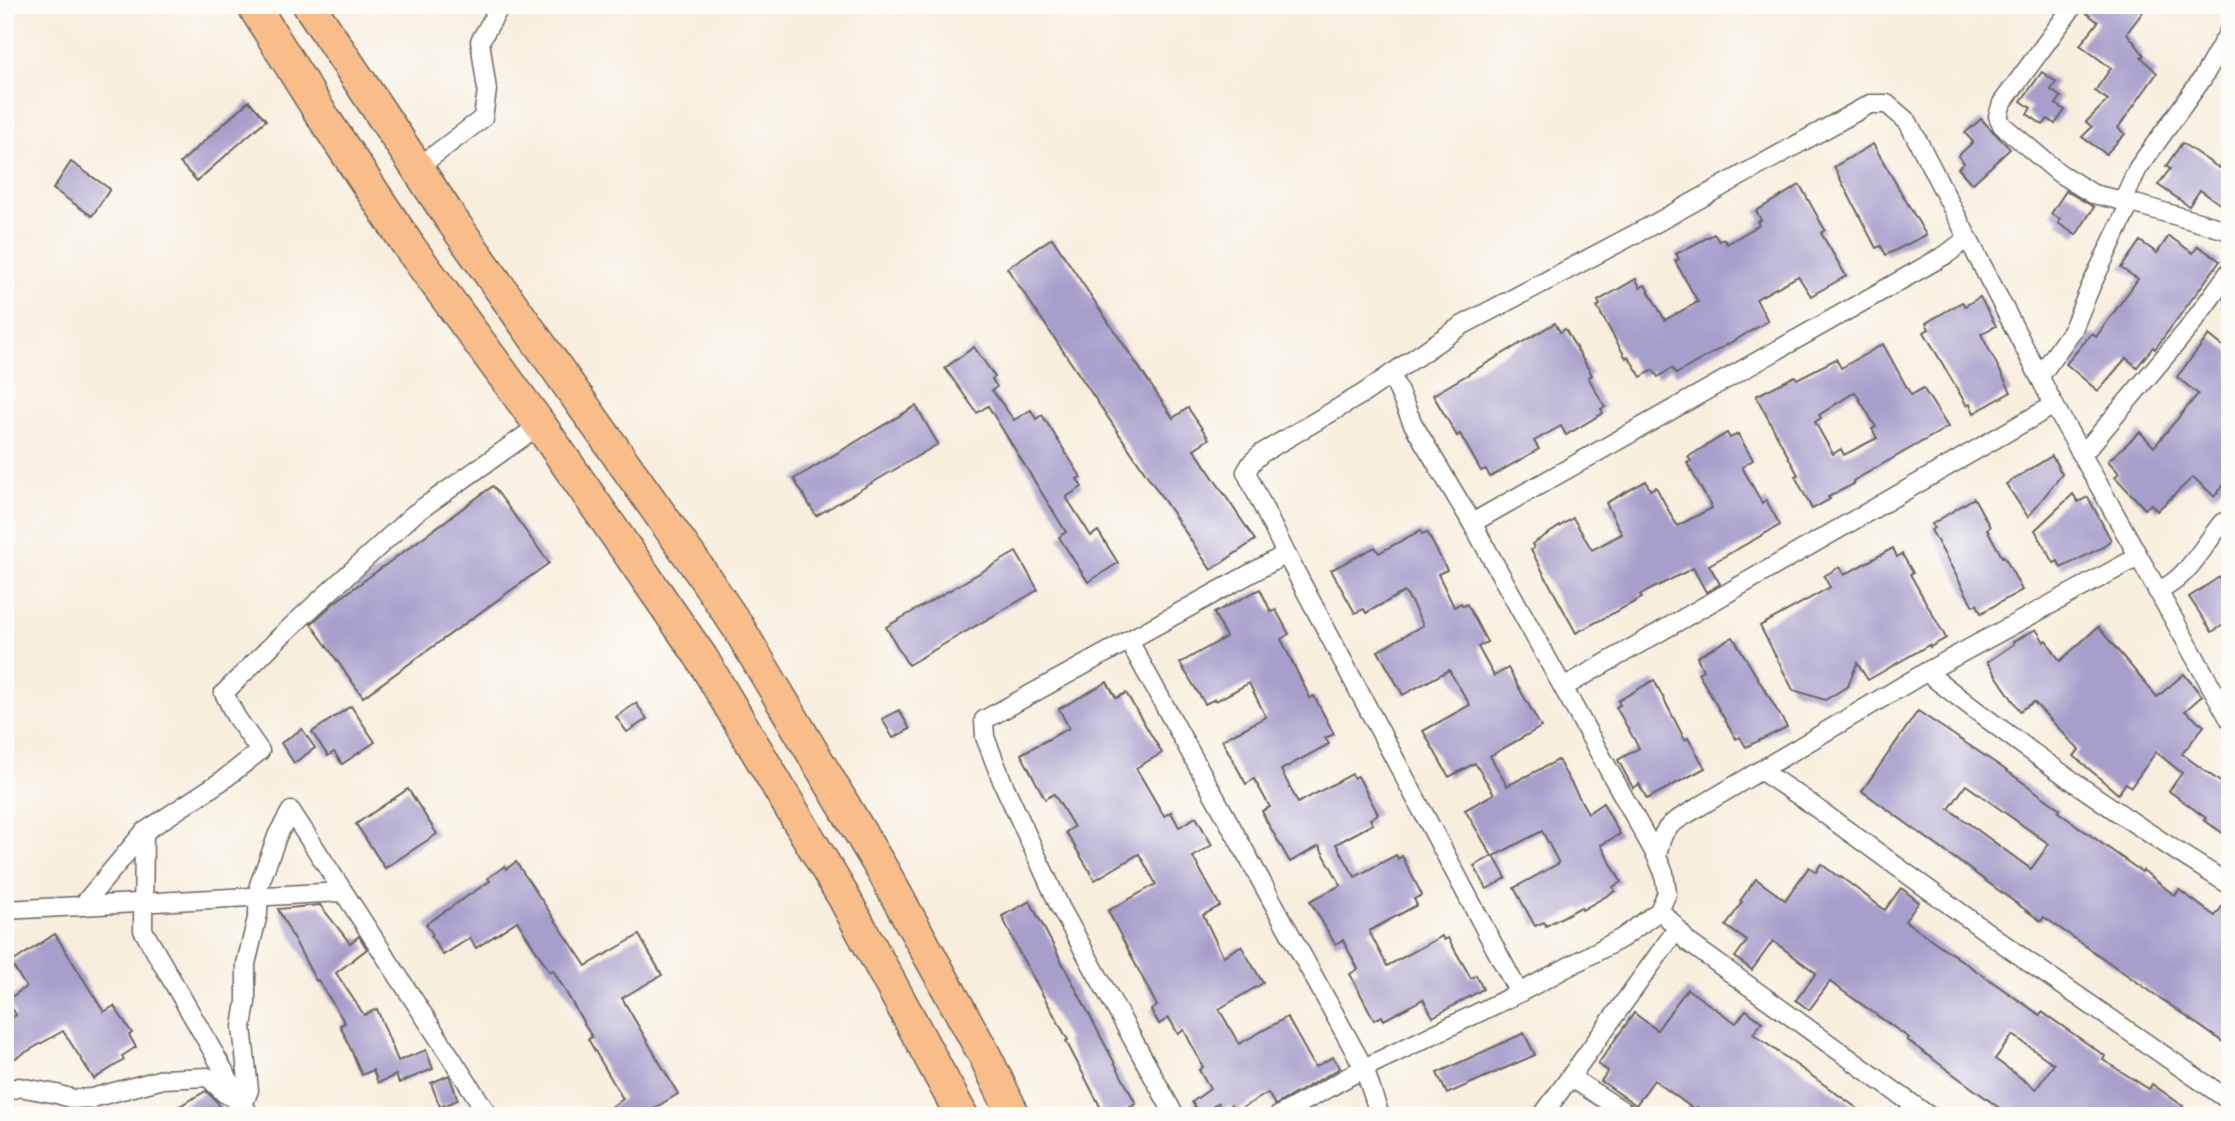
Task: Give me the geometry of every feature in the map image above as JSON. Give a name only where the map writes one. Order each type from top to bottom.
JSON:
[{"type":"highway","points":[[253,5],[410,248],[540,425],[710,670],[843,896],[962,1116]]},
{"type":"highway","points":[[309,5],[416,168],[738,627],[884,873],[985,1056],[1014,1116]]},
{"type":"highway","points":[[321,114],[362,87]]},
{"type":"street","points":[[416,168],[483,118],[487,90],[480,41],[501,5]]},
{"type":"street","points":[[2074,5],[2001,103],[1998,116],[2002,125],[2059,173],[2093,194],[2230,230]]},
{"type":"street","points":[[2040,376],[2073,329],[2126,212],[2127,192],[2138,168],[2202,79],[2230,30]]},
{"type":"street","points":[[1519,993],[1286,554],[1246,472],[1262,453],[1364,393],[1461,326],[1656,223],[1870,104],[1887,104],[1908,122],[2054,405],[2230,720]]},
{"type":"street","points":[[1472,523],[1947,254],[1968,238]]},
{"type":"street","points":[[2082,455],[2188,329],[2230,271]]},
{"type":"street","points":[[1278,1116],[1364,1068],[1519,993],[1622,937],[1659,911],[1667,893],[1664,873],[1657,857],[1472,523],[1413,424],[1391,374]]},
{"type":"street","points":[[1564,687],[2054,405]]},
{"type":"street","points":[[82,906],[144,832],[223,780],[260,751],[236,717],[225,693],[281,636],[414,514],[540,425]]},
{"type":"street","points":[[2157,590],[2169,586],[2179,577],[2227,520]]},
{"type":"street","points":[[1175,1116],[1060,907],[1003,783],[983,729],[984,720],[1286,554]]},
{"type":"street","points":[[1657,857],[1660,840],[1666,828],[1926,672],[2138,557]]},
{"type":"street","points":[[1129,641],[1364,1068],[1380,1116]]},
{"type":"street","points":[[1926,672],[1997,728],[2192,862],[2230,885]]},
{"type":"street","points":[[1761,771],[1804,799],[2027,961],[2230,1101]]},
{"type":"street","points":[[246,1110],[249,1090],[242,1027],[246,1002],[246,964],[258,914],[259,884],[278,834],[291,811],[489,1116]]},
{"type":"street","points":[[144,832],[143,930],[246,1110]]},
{"type":"street","points":[[5,910],[342,892]]},
{"type":"street","points":[[1659,911],[1673,920],[1688,942],[1929,1116]]},
{"type":"street","points":[[1542,1116],[1677,929]]},
{"type":"street","points":[[5,1092],[19,1087],[73,1099],[163,1079],[208,1077],[223,1093],[246,1110]]},
{"type":"street","points":[[1570,1077],[1631,1116]]},
{"type":"building","points":[[2085,5],[2148,5],[2127,33],[2144,55],[2141,57],[2157,73],[2118,128],[2125,134],[2106,154],[2082,137],[2092,127],[2086,122],[2108,100],[2095,91],[2111,68],[2080,45],[2098,22],[2084,11]]},
{"type":"building","points":[[2042,72],[2056,82],[2051,90],[2061,97],[2056,104],[2065,110],[2055,124],[2048,119],[2043,125],[2027,114],[2031,108],[2021,101]]},
{"type":"building","points":[[249,101],[266,120],[197,181],[180,163]]},
{"type":"building","points":[[1981,119],[2010,149],[1972,184],[1958,168],[1964,163],[1958,156],[1973,142],[1965,133]]},
{"type":"building","points":[[2182,143],[2219,168],[2230,155],[2230,211],[2200,190],[2189,206],[2158,185],[2170,169],[2166,166]]},
{"type":"building","points":[[1873,144],[1926,235],[1886,255],[1881,246],[1876,248],[1834,167]]},
{"type":"building","points":[[71,162],[110,189],[92,216],[53,189]]},
{"type":"building","points":[[1800,185],[1825,230],[1821,233],[1846,276],[1811,296],[1798,276],[1756,299],[1768,321],[1676,374],[1672,368],[1658,377],[1653,370],[1641,377],[1628,356],[1626,358],[1597,307],[1600,305],[1598,301],[1636,279],[1640,288],[1645,285],[1665,320],[1698,302],[1675,261],[1679,259],[1676,254],[1714,234],[1719,241],[1724,239],[1727,244],[1759,225],[1757,222],[1761,220],[1756,211]]},
{"type":"building","points":[[2066,191],[2094,207],[2076,235],[2058,223],[2060,219],[2051,214]]},
{"type":"building","points":[[2169,236],[2193,253],[2198,246],[2220,261],[2155,349],[2153,347],[2137,367],[2126,358],[2098,391],[2066,364],[2092,333],[2096,337],[2138,279],[2121,268],[2140,241],[2157,253]]},
{"type":"building","points":[[1052,238],[1173,418],[1188,408],[1209,439],[1194,449],[1255,540],[1211,570],[1007,268]]},
{"type":"building","points":[[1980,297],[1996,326],[1981,334],[2011,392],[1974,413],[1970,404],[1967,406],[1924,332],[1929,329],[1926,323],[1962,302],[1965,306]]},
{"type":"building","points":[[1555,323],[1560,332],[1565,329],[1592,375],[1588,377],[1605,407],[1601,409],[1603,413],[1566,435],[1561,426],[1534,441],[1539,449],[1490,477],[1486,469],[1481,471],[1433,395]]},
{"type":"building","points":[[2209,335],[2230,352],[2230,478],[2214,496],[2193,477],[2157,511],[2151,504],[2145,509],[2115,477],[2119,473],[2108,461],[2140,432],[2154,447],[2198,394],[2177,377]]},
{"type":"building","points":[[1883,344],[1911,395],[1923,388],[1948,427],[1853,481],[1854,484],[1828,497],[1830,499],[1812,509],[1795,476],[1798,475],[1756,396],[1836,359],[1841,368]],"holes":[[[1855,392],[1876,427],[1872,429],[1877,438],[1844,455],[1841,449],[1833,454],[1815,422],[1821,418],[1819,415]]]},
{"type":"building","points":[[974,347],[995,377],[992,379],[997,387],[992,390],[1014,420],[1031,410],[1036,419],[1042,415],[1081,477],[1077,479],[1082,487],[1066,497],[1091,536],[1098,531],[1118,563],[1088,582],[1059,537],[1066,532],[988,406],[977,413],[945,368]]},
{"type":"building","points":[[916,406],[938,444],[816,516],[794,479]]},
{"type":"building","points":[[1727,433],[1730,438],[1738,434],[1753,460],[1742,467],[1762,503],[1766,500],[1780,525],[1709,565],[1720,584],[1706,592],[1693,568],[1640,595],[1642,598],[1576,633],[1531,550],[1534,548],[1532,544],[1573,518],[1592,550],[1622,534],[1606,503],[1646,481],[1650,490],[1656,487],[1677,526],[1712,508],[1687,463],[1691,461],[1688,457]]},
{"type":"building","points":[[2052,456],[2062,474],[2028,517],[2006,484]]},
{"type":"building","points":[[493,486],[549,563],[363,697],[311,624],[335,602]]},
{"type":"building","points":[[2073,494],[2078,502],[2088,497],[2111,540],[2103,547],[2061,568],[2058,561],[2054,563],[2035,530]]},
{"type":"building","points":[[1974,498],[1990,527],[1987,529],[2022,590],[1981,613],[1977,604],[1973,606],[1931,530],[1934,528],[1932,524]]},
{"type":"building","points":[[1421,530],[1422,534],[1427,532],[1447,570],[1438,574],[1454,607],[1461,603],[1463,606],[1467,604],[1487,642],[1478,647],[1494,676],[1508,668],[1541,727],[1490,756],[1507,786],[1558,760],[1588,813],[1603,803],[1620,834],[1601,845],[1621,882],[1613,887],[1615,891],[1546,926],[1544,922],[1535,926],[1514,888],[1559,863],[1542,831],[1494,856],[1506,878],[1487,889],[1474,866],[1492,856],[1465,810],[1494,794],[1475,763],[1449,777],[1423,731],[1470,705],[1449,670],[1403,695],[1378,651],[1423,625],[1409,598],[1404,592],[1366,613],[1364,609],[1355,613],[1331,570],[1375,547],[1379,553]]},
{"type":"building","points":[[1893,548],[1897,557],[1902,554],[1913,573],[1910,574],[1946,638],[1868,680],[1857,663],[1848,686],[1825,700],[1793,690],[1760,626],[1830,587],[1824,576],[1839,567],[1844,575]]},
{"type":"building","points":[[1016,552],[1038,590],[908,665],[886,627]]},
{"type":"building","points":[[2230,570],[2230,621],[2212,632],[2189,597]]},
{"type":"building","points":[[1260,589],[1271,612],[1276,610],[1289,634],[1281,639],[1310,698],[1314,696],[1334,734],[1325,738],[1329,744],[1281,770],[1298,803],[1352,774],[1354,778],[1358,776],[1378,814],[1370,819],[1373,824],[1336,844],[1355,877],[1396,855],[1398,859],[1402,856],[1422,895],[1414,899],[1417,905],[1369,931],[1387,966],[1442,936],[1444,940],[1448,938],[1471,978],[1476,975],[1483,989],[1433,1017],[1423,999],[1384,1020],[1382,1016],[1374,1020],[1350,974],[1358,969],[1343,940],[1335,944],[1310,901],[1341,885],[1319,846],[1290,862],[1262,811],[1270,807],[1254,779],[1246,784],[1222,740],[1266,717],[1249,683],[1205,704],[1180,663],[1226,637],[1214,613]]},
{"type":"building","points":[[2098,627],[2157,697],[2184,674],[2202,696],[2185,711],[2204,726],[2182,754],[2230,789],[2230,838],[2169,791],[2182,773],[2156,752],[2131,787],[2126,783],[2118,794],[2074,756],[2079,750],[2034,702],[2020,711],[1987,662],[2036,629],[2060,661]]},
{"type":"building","points":[[1733,637],[1787,727],[1746,747],[1740,737],[1736,739],[1698,673],[1703,670],[1697,657]]},
{"type":"building","points":[[1654,680],[1685,740],[1688,738],[1705,768],[1647,799],[1639,784],[1633,788],[1618,760],[1639,748],[1616,707],[1620,705],[1618,701]]},
{"type":"building","points":[[1107,682],[1116,698],[1126,693],[1162,753],[1136,768],[1164,816],[1171,812],[1179,827],[1196,817],[1212,845],[1193,857],[1220,906],[1203,915],[1223,956],[1241,946],[1263,983],[1219,1009],[1239,1044],[1287,1017],[1315,1067],[1333,1057],[1340,1068],[1275,1105],[1268,1093],[1235,1112],[1231,1105],[1222,1110],[1218,1103],[1200,1115],[1192,1102],[1210,1089],[1199,1070],[1203,1067],[1184,1030],[1178,1034],[1169,1018],[1159,1024],[1151,1010],[1157,1006],[1108,911],[1156,884],[1139,854],[1095,880],[1066,832],[1074,827],[1054,794],[1045,799],[1021,754],[1069,728],[1059,709]]},
{"type":"building","points":[[636,703],[647,719],[627,732],[616,717]]},
{"type":"building","points":[[351,706],[375,742],[342,764],[334,752],[328,756],[312,732]]},
{"type":"building","points":[[899,710],[910,729],[893,738],[882,719]]},
{"type":"building","points":[[1918,711],[2060,809],[2058,812],[2142,872],[2143,870],[2175,896],[2179,890],[2215,916],[2230,896],[2230,1047],[2044,917],[2041,921],[1862,791]],"holes":[[[1966,785],[2049,844],[2031,869],[1949,809]]]},
{"type":"building","points":[[302,729],[315,748],[294,763],[281,743]]},
{"type":"building","points":[[408,789],[437,834],[385,868],[356,824]]},
{"type":"building","points":[[516,862],[586,966],[639,935],[662,975],[622,998],[678,1094],[641,1116],[598,1116],[623,1099],[588,1039],[592,1037],[553,970],[550,972],[517,921],[476,948],[470,938],[443,955],[431,936],[433,935],[426,924],[490,881],[488,878],[505,866],[506,869]]},
{"type":"building","points":[[1821,864],[1885,910],[1901,888],[1919,902],[1905,921],[2040,1015],[2042,1012],[2105,1056],[2103,1060],[2149,1089],[2152,1084],[2183,1106],[2176,1116],[1998,1116],[2002,1110],[1907,1040],[1909,1038],[1830,982],[1809,1010],[1796,1000],[1816,973],[1773,941],[1752,970],[1735,957],[1747,941],[1726,926],[1756,879],[1785,900],[1809,867],[1816,872]],"holes":[[[2013,1035],[2054,1064],[2036,1089],[1995,1059]]]},
{"type":"building","points":[[1030,901],[1136,1104],[1114,1116],[1105,1116],[1002,916]]},
{"type":"building","points":[[320,905],[350,943],[359,936],[367,949],[336,973],[364,1015],[377,1009],[398,1061],[426,1050],[433,1069],[399,1083],[396,1075],[378,1083],[373,1070],[362,1075],[340,1025],[345,1023],[318,980],[316,981],[278,909]]},
{"type":"building","points":[[55,934],[104,1012],[114,1006],[132,1033],[129,1035],[136,1047],[122,1056],[124,1060],[94,1079],[63,1031],[5,1064],[5,1022],[16,1015],[7,1000],[26,987],[11,963]]},
{"type":"building","points":[[1687,989],[1736,1023],[1746,1010],[1762,1022],[1753,1034],[1868,1116],[1709,1116],[1697,1107],[1695,1110],[1654,1080],[1636,1105],[1601,1081],[1608,1071],[1598,1064],[1634,1013],[1657,1030]]},
{"type":"building","points":[[1524,1033],[1535,1055],[1447,1094],[1437,1073]]},
{"type":"building","points":[[449,1075],[458,1100],[440,1107],[431,1083]]},
{"type":"building","points":[[206,1091],[218,1103],[225,1116],[162,1116]]}]
